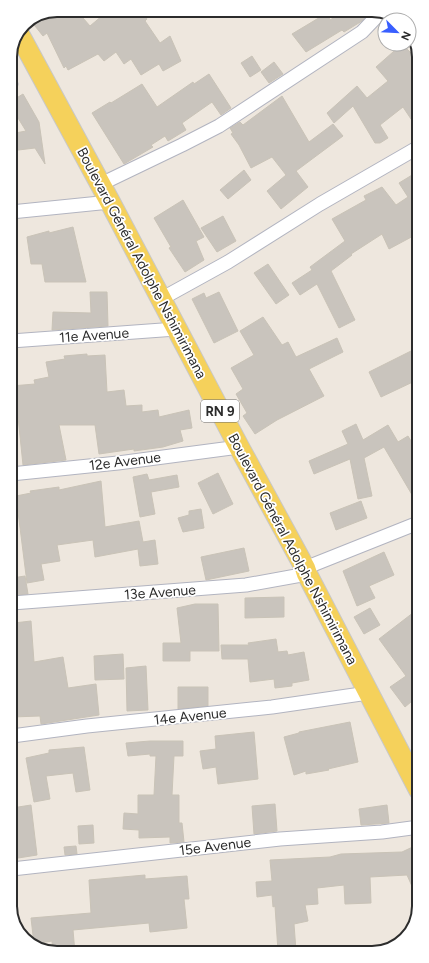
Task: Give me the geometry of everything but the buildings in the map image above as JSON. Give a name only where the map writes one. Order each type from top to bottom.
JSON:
[{"type":"main road","name":"Boulevard Général Adolphe Nshimirimana","points":[[22,39],[101,184],[176,329],[306,571],[412,777]]},
{"type":"street","points":[[101,184],[182,146],[218,126],[362,32],[375,17]]},
{"type":"street","points":[[161,299],[228,262],[320,204],[412,151]]},
{"type":"street","points":[[17,211],[110,202]]},
{"type":"street","name":"11e Avenue","points":[[17,341],[176,329]]},
{"type":"street","name":"12e Avenue","points":[[17,473],[110,464],[239,447]]},
{"type":"street","name":"13e Avenue","points":[[17,602],[246,585],[306,571],[412,526]]},
{"type":"street","name":"14e Avenue","points":[[17,735],[87,726],[272,707],[368,693]]},
{"type":"street","name":"15e Avenue","points":[[17,868],[272,840],[382,832],[412,828]]}]
